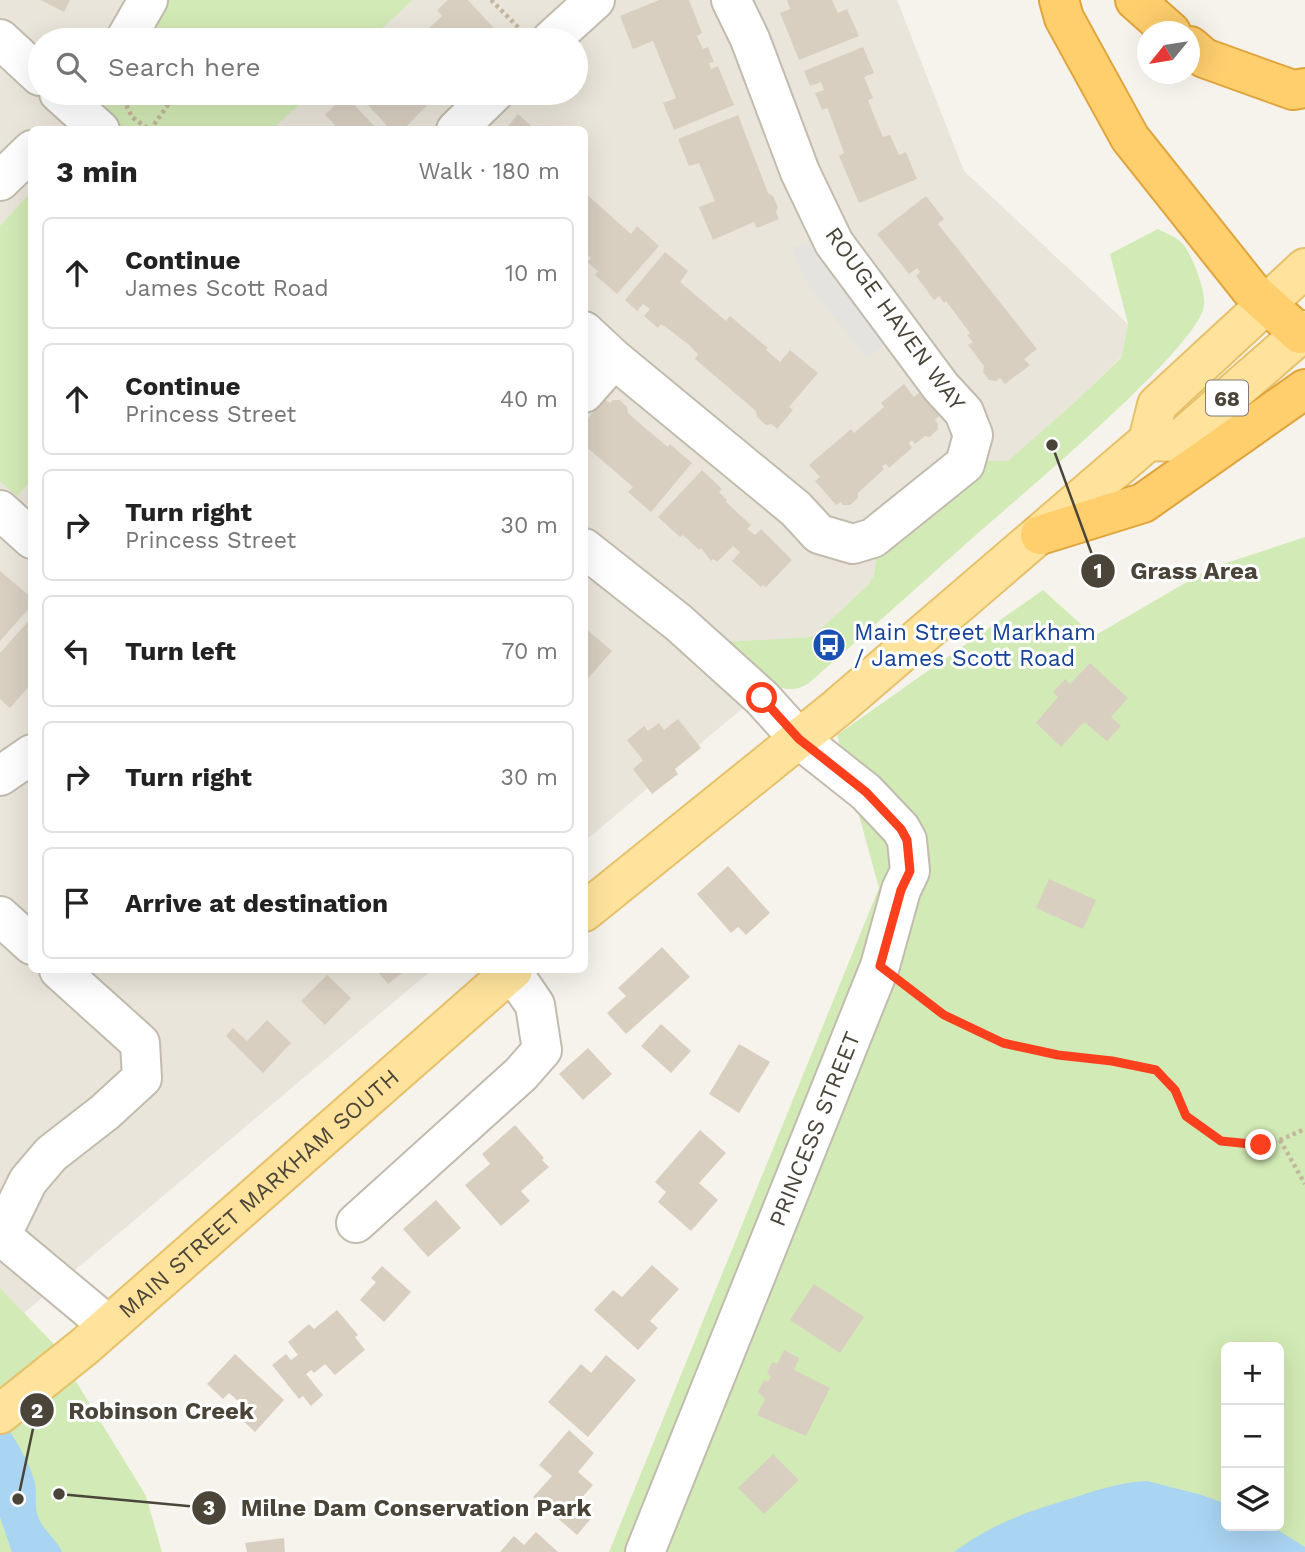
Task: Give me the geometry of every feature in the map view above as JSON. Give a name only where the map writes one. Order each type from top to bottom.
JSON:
[{"type":"highway","points":[[1059,0],[1064,18],[1130,138],[1251,290],[1302,332]]},
{"type":"highway","points":[[1135,0],[1159,21]]},
{"type":"highway","points":[[1200,55],[1293,90],[1305,88]]},
{"type":"highway","points":[[1040,535],[1143,503],[1305,388]]},
{"type":"main road","name":"68","points":[[1302,332],[1177,442],[1148,441],[1157,405],[1305,268]]},
{"type":"main road","points":[[588,909],[799,739],[1148,441]]},
{"type":"main road","name":"MAIN STREET MARKHAM SOUTH","points":[[0,1414],[96,1335],[509,973]]},
{"type":"street","points":[[131,28],[148,0]]},
{"type":"street","points":[[550,28],[595,0]]},
{"type":"street","name":"ROUGE HAVEN WAY","points":[[588,335],[796,509],[819,534],[853,544],[873,538],[964,464],[973,435],[964,412],[941,387],[834,243],[800,172],[750,38],[731,0]]},
{"type":"street","points":[[0,39],[28,65]]},
{"type":"street","points":[[460,126],[482,105]]},
{"type":"street","points":[[0,181],[28,154]]},
{"type":"street","points":[[588,388],[614,359]]},
{"type":"street","points":[[0,510],[28,535]]},
{"type":"street","name":"PRINCESS STREET","points":[[588,551],[679,623],[762,698],[799,739],[866,792],[901,829],[907,840],[910,871],[901,890],[880,966],[645,1552]]},
{"type":"street","points":[[0,776],[28,757]]},
{"type":"street","points":[[0,916],[28,941]]},
{"type":"street","points":[[62,973],[140,1043],[142,1078],[105,1112],[51,1154],[28,1181],[1,1235],[96,1335]]},
{"type":"street","points":[[356,1223],[521,1074],[541,1050],[535,1005],[514,973]]},
{"type":"path","points":[[491,0],[527,28]]},
{"type":"path","points":[[126,105],[132,117],[144,126]]},
{"type":"path","points":[[153,126],[168,105]]},
{"type":"path","points":[[880,966],[944,1015],[1003,1043],[1058,1055],[1112,1061],[1156,1070],[1175,1090],[1186,1116],[1221,1141],[1261,1145],[1305,1129]]},
{"type":"path","points":[[1280,1140],[1305,1184]]},
{"type":"shaded area","points":[[0,0],[897,0],[964,171],[1128,324],[1121,357],[1008,462],[982,461],[937,514],[876,557],[874,575],[869,584],[812,637],[727,643],[770,685],[588,838],[588,126],[28,126],[28,973],[428,973],[18,1318],[0,1301]]},
{"type":"shaded area","points":[[812,243],[829,272],[887,343],[867,358],[808,285],[791,247]]},
{"type":"green space","points":[[160,0],[413,0],[382,28],[138,28]]},
{"type":"green space","points":[[91,105],[299,105],[275,126],[99,126]]},
{"type":"green space","points":[[28,195],[28,483],[17,496],[0,481],[0,226]]},
{"type":"green space","points":[[1158,229],[1176,238],[1185,247],[1197,272],[1204,299],[1204,306],[1194,326],[1172,354],[1065,458],[810,682],[798,688],[786,689],[764,679],[726,642],[812,637],[869,584],[874,575],[876,557],[937,514],[983,461],[1008,461],[1121,358],[1128,324],[1110,254]]},
{"type":"green space","points":[[1305,537],[1305,1552],[609,1552],[879,888],[837,735],[1043,590],[1094,636],[1211,568]]},
{"type":"green space","points":[[0,1288],[52,1342],[146,1496],[162,1552],[0,1552]]},
{"type":"water","points":[[0,1414],[32,1474],[40,1521],[62,1552],[12,1552],[0,1517]]},
{"type":"water","points":[[1147,1481],[1221,1502],[1221,1531],[1279,1531],[1305,1547],[1305,1552],[954,1552],[983,1533],[1025,1514],[1128,1483]]},
{"type":"building","points":[[41,0],[70,0],[64,12]]},
{"type":"building","points":[[448,0],[468,0],[494,28],[429,28],[442,16],[437,10]]},
{"type":"building","points":[[659,0],[689,0],[702,33],[697,36],[703,49],[708,47],[714,62],[709,63],[711,69],[718,66],[734,105],[674,130],[663,103],[676,98],[653,41],[633,49],[620,16]]},
{"type":"building","points":[[787,0],[832,0],[838,13],[847,9],[859,36],[799,60],[780,13],[790,9]]},
{"type":"building","points":[[863,47],[874,73],[864,77],[873,98],[868,100],[875,118],[883,137],[890,135],[899,155],[906,152],[917,179],[859,203],[839,156],[844,153],[829,112],[827,108],[822,110],[815,93],[824,90],[821,82],[810,86],[804,71]]},
{"type":"building","points":[[335,105],[354,105],[374,126],[334,126],[325,115]]},
{"type":"building","points":[[368,105],[427,105],[407,126],[387,126]]},
{"type":"building","points":[[518,114],[532,126],[508,126]]},
{"type":"building","points":[[738,115],[768,193],[773,196],[778,207],[776,212],[779,219],[757,228],[754,222],[713,240],[699,207],[715,201],[699,163],[689,166],[678,139]]},
{"type":"building","points":[[588,196],[631,234],[637,226],[659,246],[617,294],[595,275],[598,271],[588,263],[591,258],[588,255]]},
{"type":"building","points":[[926,196],[944,219],[938,224],[1037,349],[1024,359],[1030,365],[1005,384],[1000,378],[996,381],[989,380],[983,372],[984,366],[968,345],[973,342],[967,335],[970,333],[946,301],[944,303],[939,296],[934,300],[916,276],[920,272],[917,268],[909,274],[877,234]]},
{"type":"building","points":[[665,252],[688,271],[680,282],[726,321],[730,316],[768,348],[766,350],[780,362],[790,350],[818,373],[789,407],[793,410],[777,429],[772,424],[766,425],[757,417],[756,411],[695,359],[698,354],[689,345],[661,324],[658,328],[644,316],[650,309],[643,304],[637,311],[625,300]]},
{"type":"building","points":[[904,384],[914,397],[919,393],[939,416],[935,420],[938,429],[930,437],[925,436],[915,444],[912,440],[909,443],[912,448],[889,468],[886,464],[882,466],[884,469],[858,493],[858,498],[850,505],[843,505],[841,502],[836,505],[815,481],[820,477],[809,465],[851,429],[854,433],[884,407],[881,403]]},
{"type":"building","points":[[604,399],[610,403],[620,400],[627,407],[628,413],[645,428],[692,463],[651,512],[628,492],[633,487],[588,448],[588,418]]},
{"type":"building","points":[[702,470],[722,489],[719,492],[726,502],[751,525],[747,529],[755,535],[761,529],[792,560],[766,587],[761,587],[732,561],[740,552],[733,546],[717,562],[713,559],[711,561],[701,548],[699,550],[683,535],[680,537],[658,517]]},
{"type":"building","points":[[0,571],[28,595],[28,610],[0,641]]},
{"type":"building","points":[[28,622],[28,688],[10,708],[0,699],[0,653]]},
{"type":"building","points":[[588,630],[612,651],[588,678]]},
{"type":"building","points":[[1090,663],[1128,698],[1111,717],[1121,726],[1107,741],[1084,722],[1061,747],[1036,723],[1058,697],[1053,692],[1065,679],[1070,684]]},
{"type":"building","points":[[678,719],[701,748],[675,769],[678,774],[652,794],[633,769],[643,760],[627,740],[644,726],[648,731],[659,723],[664,730]]},
{"type":"building","points":[[728,866],[770,913],[746,935],[738,927],[731,933],[697,894]]},
{"type":"building","points":[[1049,879],[1096,900],[1083,929],[1036,908]]},
{"type":"building","points":[[662,947],[690,977],[626,1034],[607,1013],[626,996],[618,988]]},
{"type":"building","points":[[379,973],[402,973],[388,984]]},
{"type":"building","points":[[327,975],[351,998],[325,1025],[301,1001]]},
{"type":"building","points":[[267,1020],[291,1043],[263,1073],[226,1036],[233,1028],[247,1041]]},
{"type":"building","points":[[661,1024],[691,1051],[671,1073],[641,1046]]},
{"type":"building","points":[[739,1044],[770,1062],[739,1113],[709,1094]]},
{"type":"building","points":[[588,1048],[612,1074],[583,1100],[559,1074]]},
{"type":"building","points":[[515,1125],[549,1167],[521,1191],[530,1201],[501,1226],[465,1185],[490,1164],[482,1154]]},
{"type":"building","points":[[700,1130],[726,1153],[699,1183],[718,1200],[691,1231],[658,1202],[666,1192],[655,1182]]},
{"type":"building","points":[[436,1200],[461,1228],[428,1257],[403,1229]]},
{"type":"building","points":[[652,1265],[679,1289],[650,1321],[658,1328],[638,1350],[594,1310],[613,1290],[622,1297]]},
{"type":"building","points":[[382,1266],[411,1292],[384,1322],[360,1300],[376,1282],[371,1278]]},
{"type":"building","points":[[814,1284],[864,1317],[840,1353],[790,1320]]},
{"type":"building","points":[[337,1310],[358,1335],[355,1337],[365,1350],[335,1375],[325,1364],[314,1373],[311,1370],[306,1374],[323,1395],[311,1406],[303,1396],[299,1399],[272,1365],[286,1354],[291,1360],[298,1355],[288,1342],[309,1324],[314,1329]]},
{"type":"building","points":[[784,1350],[799,1358],[794,1370],[830,1388],[806,1436],[757,1415],[765,1399],[758,1392],[764,1380],[768,1382],[771,1376],[767,1374],[772,1362],[777,1364]]},
{"type":"building","points":[[235,1354],[284,1400],[255,1432],[239,1417],[247,1409],[229,1393],[223,1399],[207,1384]]},
{"type":"building","points":[[606,1355],[636,1380],[588,1437],[548,1402],[581,1364],[591,1373]]},
{"type":"building","points":[[569,1430],[594,1453],[578,1472],[593,1485],[578,1502],[594,1515],[577,1535],[533,1497],[552,1476],[539,1465]]},
{"type":"building","points":[[773,1454],[799,1480],[764,1514],[738,1488]]},
{"type":"building","points":[[536,1532],[558,1552],[500,1552],[514,1536],[524,1545]]},
{"type":"building","points":[[284,1538],[285,1552],[247,1552],[245,1543]]},
{"type":"place","name":"Grass Area","points":[[1052,445]]},
{"type":"place","name":"Main Street Markham / James Scott Road","points":[[829,645]]},
{"type":"place","name":"Milne Dam Conservation Park","points":[[59,1494]]},
{"type":"place","name":"Robinson Creek","points":[[18,1499]]},
{"type":"route","points":[[762,698],[799,739],[866,792],[901,829],[907,840],[910,871],[901,890],[880,966],[944,1015],[1003,1043],[1058,1055],[1112,1061],[1156,1070],[1175,1090],[1186,1116],[1221,1141],[1261,1145]]}]
